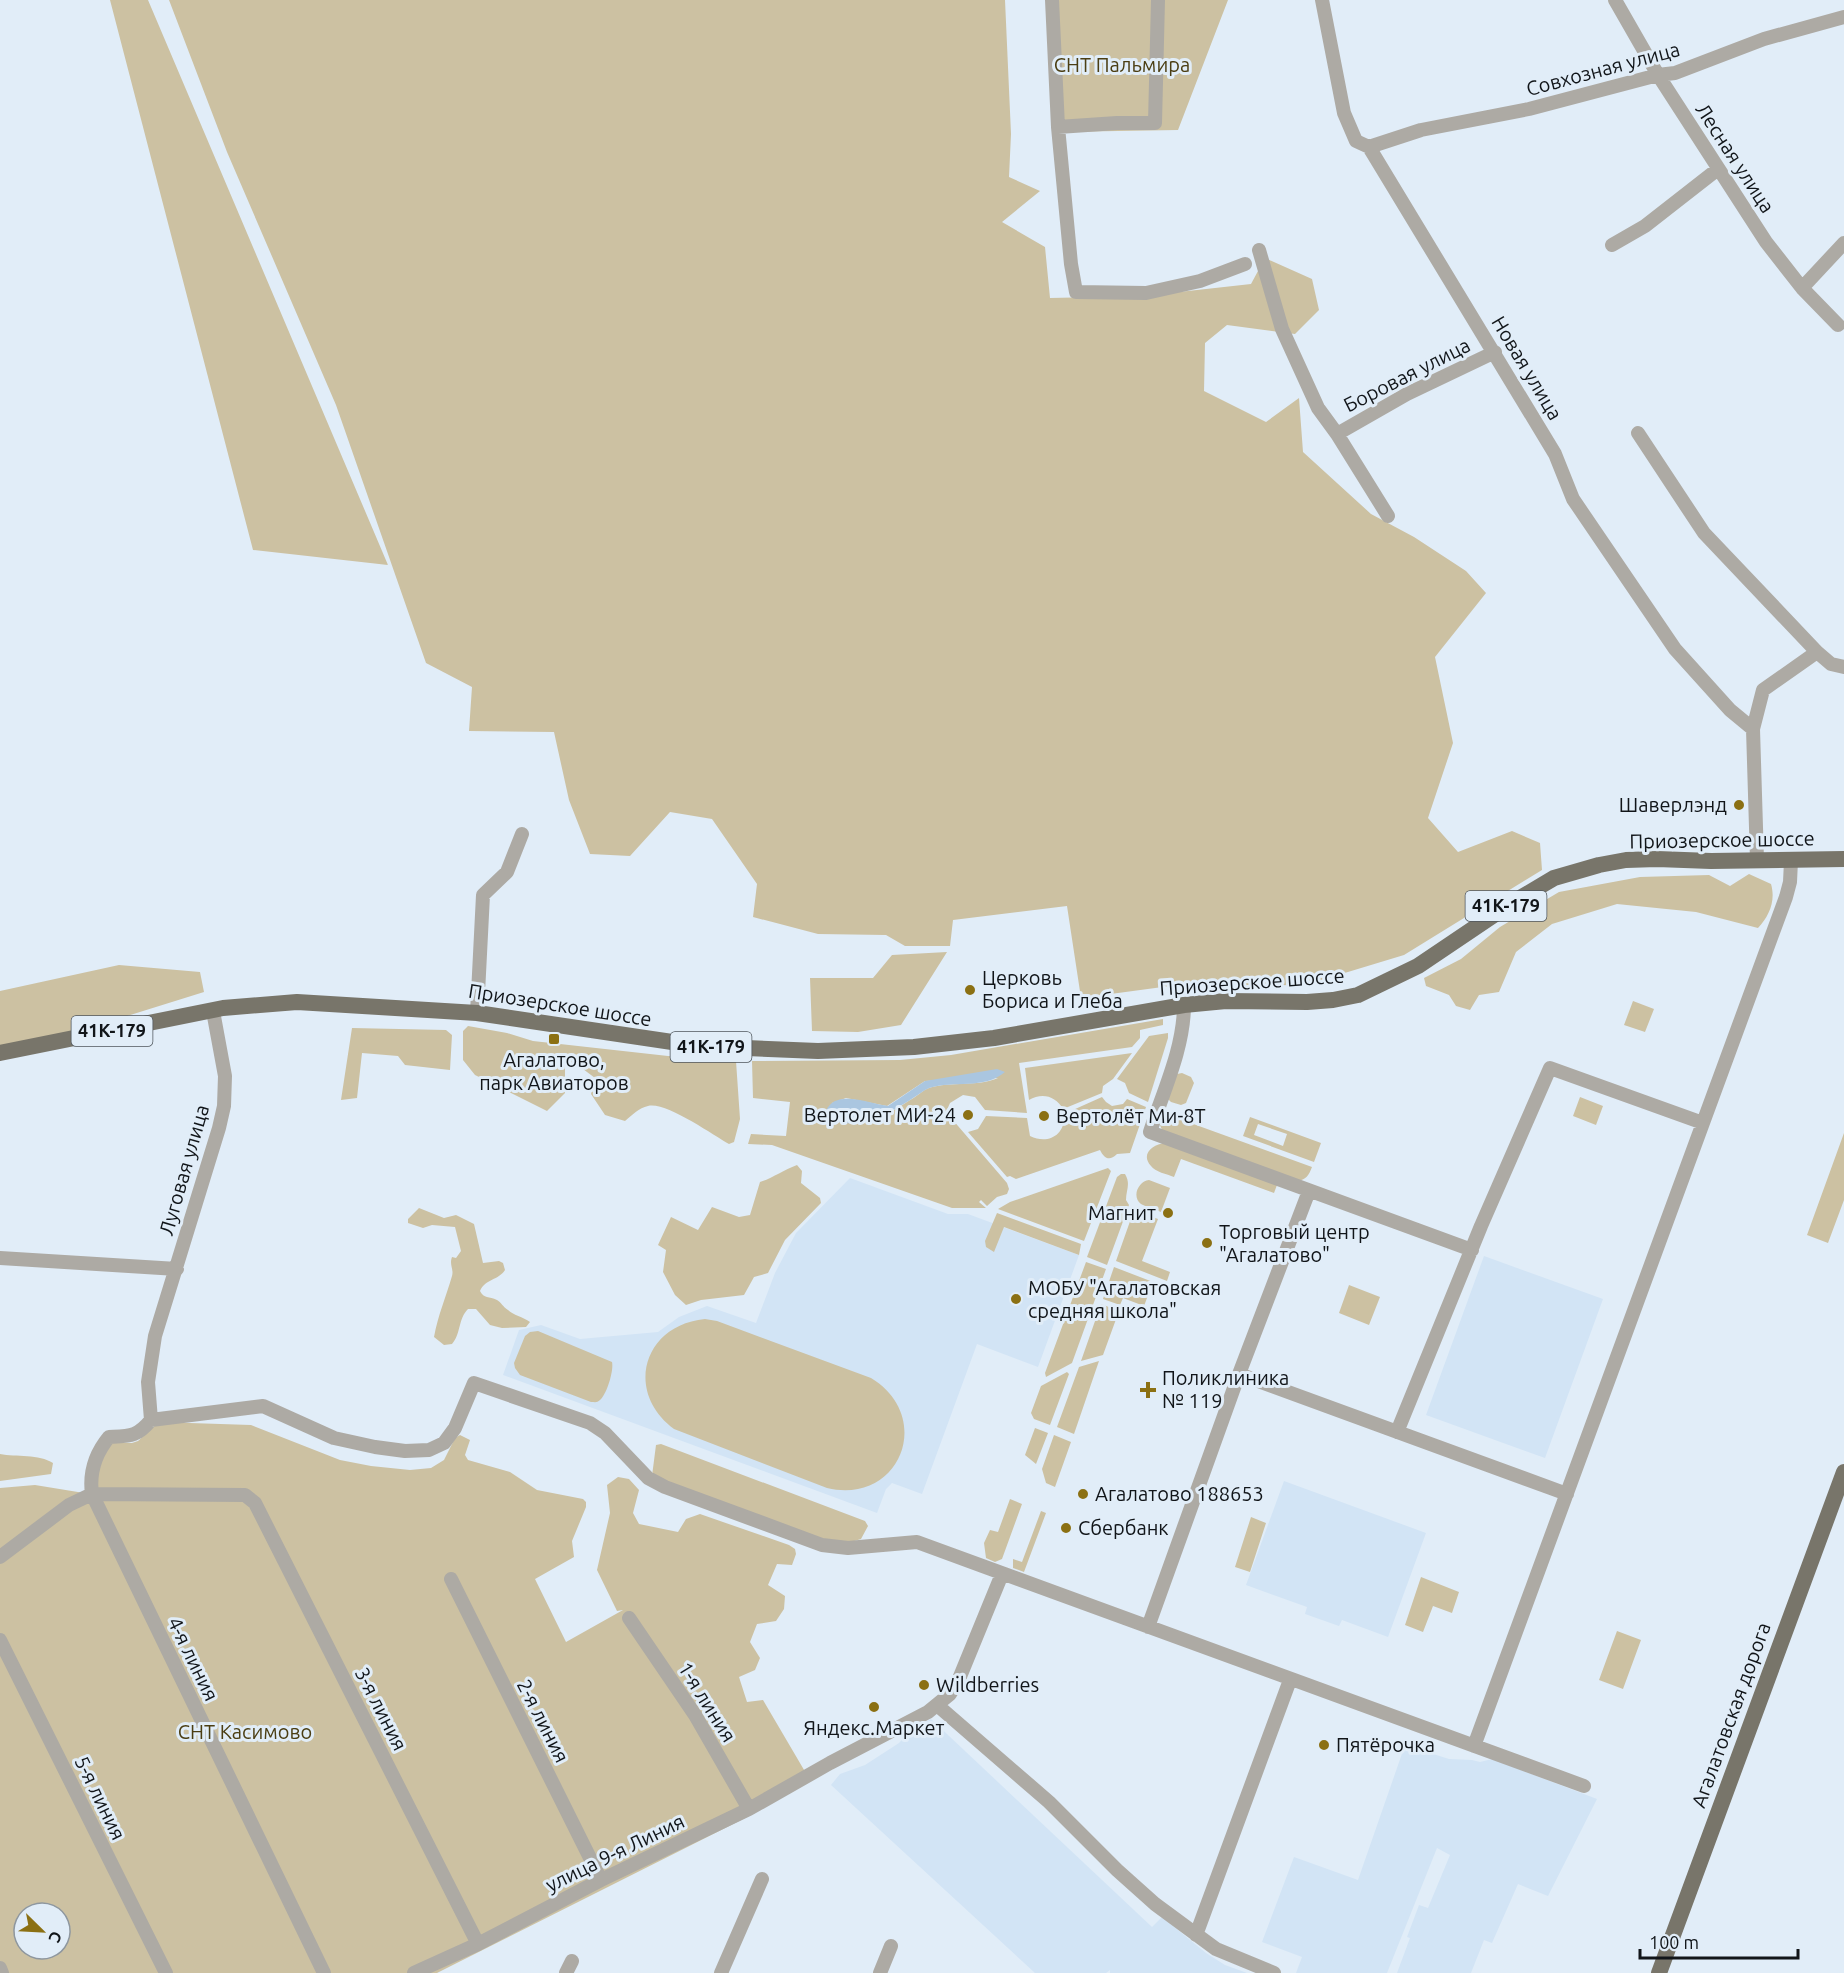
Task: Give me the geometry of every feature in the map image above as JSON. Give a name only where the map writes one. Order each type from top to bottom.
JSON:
[{"type":"main road","name":"Приозерское шоссе","points":[[0,1053],[225,1008],[297,1002],[477,1013],[699,1046],[818,1051],[914,1047],[994,1038],[1184,1005],[1226,1001],[1307,1002],[1333,1000],[1358,994],[1418,966],[1510,904],[1554,878],[1599,865],[1626,860],[1844,859]]},
{"type":"main road","name":"Агалатовская дорога","points":[[1659,1973],[1844,1472]]},
{"type":"street","points":[[1052,0],[1058,127],[1071,264],[1076,292],[1146,293],[1200,281],[1245,264]]},
{"type":"street","points":[[1058,127],[1155,123],[1158,0]]},
{"type":"street","name":"Новая улица","points":[[1322,0],[1344,113],[1356,141],[1370,147],[1495,352],[1556,454],[1573,499],[1675,650],[1730,710],[1753,729]]},
{"type":"street","name":"Лесная улица","points":[[1615,0],[1658,75],[1766,242],[1802,288],[1838,325]]},
{"type":"street","name":"Совхозная улица","points":[[1370,147],[1421,130],[1529,110],[1658,75],[1674,73],[1764,39],[1844,17]]},
{"type":"street","points":[[1612,245],[1645,226],[1718,169]]},
{"type":"street","points":[[1802,288],[1844,243]]},
{"type":"street","name":"Боровая улица","points":[[1259,250],[1282,329],[1318,408],[1337,434],[1388,516]]},
{"type":"street","name":"Боровая улица","points":[[1337,434],[1407,394],[1495,352]]},
{"type":"street","points":[[1638,433],[1704,533],[1817,652],[1832,664],[1844,668]]},
{"type":"street","points":[[1757,860],[1753,729],[1763,690],[1817,652]]},
{"type":"street","points":[[477,1013],[483,895],[507,872],[522,834]]},
{"type":"street","points":[[1474,1746],[1786,897],[1790,882],[1791,861]]},
{"type":"street","points":[[1184,1005],[1184,1022],[1180,1039],[1150,1132],[1472,1250]]},
{"type":"street","name":"Луговая улица","points":[[151,1420],[148,1382],[153,1348],[224,1106],[225,1008]]},
{"type":"street","points":[[1397,1432],[1550,1068],[1703,1123]]},
{"type":"street","points":[[1148,1627],[1239,1374],[1309,1191]]},
{"type":"street","points":[[0,1258],[177,1269]]},
{"type":"street","points":[[1239,1374],[1567,1494]]},
{"type":"street","points":[[151,1420],[263,1406],[334,1438],[405,1451],[429,1450],[444,1443],[455,1428],[474,1383],[590,1423],[605,1433],[648,1478],[665,1487],[822,1545],[848,1548],[917,1542],[1584,1786]]},
{"type":"street","name":"4-я линия","points":[[151,1420],[142,1431],[133,1436],[109,1437],[102,1445],[89,1476],[92,1494],[324,1973]]},
{"type":"street","points":[[0,1557],[69,1505],[92,1494]]},
{"type":"street","name":"3-я линия","points":[[92,1494],[245,1495],[255,1503],[478,1944]]},
{"type":"street","name":"улица 9-я Линия","points":[[414,1973],[478,1944],[601,1880],[748,1809],[937,1705],[950,1694],[959,1679],[1002,1574]]},
{"type":"street","name":"2-я линия","points":[[451,1579],[601,1880]]},
{"type":"street","name":"1-я линия","points":[[629,1617],[696,1715],[748,1809]]},
{"type":"street","name":"5-я линия","points":[[0,1640],[166,1973]]},
{"type":"street","points":[[1196,1935],[1290,1680]]},
{"type":"street","points":[[937,1705],[1049,1802],[1155,1904],[1216,1949],[1274,1973]]},
{"type":"street","points":[[721,1973],[762,1879]]},
{"type":"street","points":[[880,1973],[891,1946]]},
{"type":"street","points":[[0,1968],[2,1973]]},
{"type":"shaded area","points":[[997,1069],[1005,1072],[988,1081],[929,1088],[889,1113],[872,1120],[854,1123],[838,1122],[826,1111],[837,1100],[845,1099],[888,1106],[925,1081]]},
{"type":"shaded area","points":[[850,1178],[948,1214],[968,1214],[1079,1255],[1038,1367],[977,1344],[922,1494],[892,1483],[886,1489],[877,1513],[503,1375],[519,1330],[541,1325],[580,1339],[658,1332],[679,1317],[707,1306],[756,1323],[775,1273],[796,1233]]},
{"type":"shaded area","points":[[1484,1256],[1603,1299],[1545,1458],[1426,1415]]},
{"type":"shaded area","points":[[1284,1481],[1426,1533],[1388,1637],[1342,1620],[1339,1626],[1305,1614],[1307,1607],[1246,1585]]},
{"type":"shaded area","points":[[931,1719],[1152,1927],[1162,1917],[1206,1953],[1225,1965],[1247,1973],[1110,1973],[1110,1970],[1106,1973],[1035,1973],[831,1785],[840,1774],[865,1765],[899,1743],[909,1732]]},
{"type":"shaded area","points":[[1405,1745],[1449,1759],[1480,1762],[1492,1759],[1597,1799],[1548,1896],[1518,1884],[1492,1943],[1484,1940],[1471,1973],[1397,1973],[1419,1905],[1428,1908],[1450,1855],[1437,1848],[1387,1973],[1296,1973],[1302,1957],[1262,1942],[1294,1857],[1358,1880]]},
{"type":"green space","points":[[110,0],[148,0],[388,565],[253,550]]},
{"type":"green space","points":[[169,0],[1005,0],[1011,134],[1009,177],[1040,191],[1002,222],[1045,247],[1050,298],[1143,296],[1251,284],[1265,258],[1312,279],[1319,310],[1295,334],[1227,325],[1205,343],[1204,391],[1266,422],[1299,398],[1303,452],[1371,514],[1414,537],[1466,571],[1486,593],[1435,657],[1453,743],[1428,818],[1458,852],[1512,831],[1540,843],[1542,870],[1404,955],[1305,985],[1170,986],[1081,998],[1067,906],[953,920],[950,946],[905,946],[886,935],[818,934],[753,917],[757,884],[712,819],[670,812],[630,856],[590,854],[569,800],[554,732],[469,731],[472,687],[426,663],[336,405],[227,152]]},
{"type":"green space","name":"СНТ Пальмира","points":[[1053,0],[1228,0],[1178,130],[1058,132]]},
{"type":"green space","points":[[1749,874],[1771,884],[1773,896],[1771,908],[1758,928],[1696,912],[1617,904],[1552,924],[1516,952],[1499,992],[1479,995],[1470,1010],[1456,1006],[1449,995],[1426,986],[1424,978],[1461,959],[1500,927],[1559,892],[1640,877],[1709,875],[1730,886]]},
{"type":"green space","points":[[947,952],[901,1025],[858,1032],[812,1031],[810,978],[873,978],[892,955]]},
{"type":"green space","points":[[119,965],[200,972],[204,992],[79,1031],[0,1046],[0,991]]},
{"type":"green space","points":[[1633,1001],[1654,1009],[1645,1032],[1624,1025]]},
{"type":"green space","points":[[1163,1019],[1163,1025],[1140,1030],[1140,1038],[1132,1047],[1019,1063],[1027,1113],[985,1110],[975,1097],[963,1095],[950,1103],[946,1112],[1007,1183],[1009,1189],[1007,1194],[997,1197],[987,1206],[981,1200],[979,1202],[986,1208],[952,1208],[772,1145],[748,1144],[751,1134],[786,1136],[790,1102],[753,1098],[752,1061],[900,1060],[951,1055]],"holes":[[[998,1078],[990,1081],[929,1088],[901,1106],[867,1121],[836,1122],[832,1103],[846,1098],[887,1106],[925,1081]]]},
{"type":"green space","points":[[468,1026],[507,1033],[533,1041],[736,1061],[740,1119],[734,1142],[729,1144],[677,1113],[656,1106],[642,1108],[625,1121],[605,1115],[591,1094],[595,1078],[579,1066],[565,1065],[565,1093],[547,1111],[475,1075],[463,1060],[463,1031]]},
{"type":"green space","points":[[352,1028],[446,1030],[452,1035],[450,1070],[405,1065],[398,1056],[362,1053],[357,1098],[341,1100]]},
{"type":"green space","points":[[1168,1033],[1148,1102],[1129,1093],[1125,1083],[1117,1079],[1149,1036]]},
{"type":"green space","points":[[1132,1053],[1113,1079],[1103,1086],[1102,1093],[1063,1109],[1053,1098],[1039,1096],[1029,1100],[1025,1068]]},
{"type":"green space","points":[[1182,1073],[1191,1077],[1194,1083],[1186,1103],[1181,1105],[1168,1099],[1177,1074]]},
{"type":"green space","points":[[1102,1097],[1112,1106],[1123,1104],[1127,1099],[1146,1107],[1130,1153],[1117,1154],[1109,1158],[1105,1157],[1100,1150],[1016,1179],[1007,1177],[968,1132],[978,1129],[986,1116],[1027,1118],[1030,1136],[1050,1138],[1055,1136],[1062,1127],[1064,1114]]},
{"type":"green space","points":[[1580,1097],[1603,1106],[1596,1125],[1573,1116]]},
{"type":"green space","points":[[1163,1113],[1312,1167],[1307,1177],[1297,1181],[1163,1132],[1159,1123]]},
{"type":"green space","points":[[1250,1117],[1321,1143],[1314,1162],[1243,1136]],"holes":[[[1258,1124],[1287,1134],[1283,1146],[1254,1135]]]},
{"type":"green space","points":[[1844,1133],[1844,1200],[1828,1243],[1807,1235]]},
{"type":"green space","points":[[1165,1143],[1277,1185],[1274,1193],[1181,1159],[1174,1177],[1158,1171],[1148,1162],[1147,1154],[1156,1145]]},
{"type":"green space","points":[[797,1165],[802,1171],[801,1183],[820,1198],[821,1203],[785,1240],[768,1273],[754,1277],[744,1295],[701,1300],[686,1305],[675,1295],[663,1272],[666,1250],[658,1245],[671,1217],[698,1230],[712,1207],[739,1217],[750,1215],[760,1182]]},
{"type":"green space","points":[[1108,1168],[1111,1171],[1084,1241],[998,1209],[1010,1202]]},
{"type":"green space","points":[[1125,1174],[1128,1181],[1126,1200],[1129,1205],[1107,1265],[1087,1257],[1117,1177]]},
{"type":"green space","points":[[1149,1180],[1170,1188],[1161,1212],[1138,1201],[1136,1193],[1139,1186]]},
{"type":"green space","points":[[419,1208],[444,1218],[456,1215],[474,1224],[483,1263],[499,1261],[503,1263],[505,1270],[485,1284],[480,1291],[483,1295],[497,1300],[510,1312],[530,1322],[526,1327],[502,1328],[490,1325],[476,1309],[468,1309],[452,1344],[444,1345],[434,1337],[452,1276],[452,1257],[456,1258],[461,1251],[455,1227],[432,1225],[423,1228],[408,1223],[408,1219]]},
{"type":"green space","points":[[1134,1210],[1158,1219],[1142,1261],[1170,1272],[1167,1281],[1116,1261]]},
{"type":"green space","points":[[997,1213],[1081,1244],[1079,1255],[1004,1227],[994,1252],[986,1247],[985,1241]]},
{"type":"green space","points":[[1086,1262],[1106,1269],[1072,1363],[1046,1377],[1045,1373]]},
{"type":"green space","points":[[1114,1267],[1153,1282],[1144,1306],[1123,1298],[1120,1305],[1103,1299]]},
{"type":"green space","points":[[1349,1285],[1380,1297],[1369,1325],[1339,1313]]},
{"type":"green space","points":[[1101,1304],[1119,1311],[1103,1355],[1081,1361]]},
{"type":"green space","points":[[705,1319],[717,1321],[871,1378],[890,1395],[901,1414],[904,1434],[900,1454],[890,1471],[874,1483],[852,1490],[827,1488],[674,1429],[658,1414],[649,1397],[645,1380],[648,1362],[655,1347],[667,1334],[684,1324]]},
{"type":"green space","points":[[538,1331],[612,1362],[609,1382],[600,1400],[591,1402],[520,1375],[514,1363],[525,1336],[530,1332]]},
{"type":"green space","points":[[1099,1361],[1074,1434],[1057,1427],[1079,1367]]},
{"type":"green space","points":[[1067,1372],[1069,1374],[1050,1425],[1034,1419],[1031,1413],[1041,1386]]},
{"type":"green space","name":"СНТ Касимово","points":[[159,1422],[251,1425],[340,1460],[410,1470],[431,1468],[444,1460],[455,1438],[460,1435],[470,1440],[465,1455],[468,1460],[510,1472],[537,1490],[583,1499],[586,1502],[572,1541],[574,1557],[535,1579],[566,1642],[623,1610],[617,1611],[597,1570],[610,1513],[607,1485],[618,1477],[629,1479],[639,1490],[633,1513],[639,1524],[678,1532],[686,1519],[700,1514],[789,1545],[795,1549],[796,1554],[792,1565],[777,1564],[768,1585],[785,1596],[784,1609],[776,1621],[757,1624],[750,1642],[760,1658],[755,1670],[739,1677],[747,1702],[763,1700],[807,1775],[750,1801],[755,1813],[437,1973],[0,1973],[0,1488],[35,1485],[84,1493],[111,1442],[138,1441]]},
{"type":"green space","points":[[1035,1428],[1048,1433],[1036,1464],[1025,1455]]},
{"type":"green space","points":[[1054,1435],[1071,1442],[1055,1487],[1046,1483],[1042,1469]]},
{"type":"green space","points":[[661,1444],[865,1521],[868,1526],[861,1539],[848,1543],[831,1543],[652,1476],[656,1445]]},
{"type":"green space","points":[[0,1454],[47,1460],[53,1463],[51,1474],[0,1481]]},
{"type":"green space","points":[[1010,1499],[1022,1504],[1002,1559],[995,1562],[986,1558],[984,1543],[990,1530],[998,1532]]},
{"type":"green space","points":[[1041,1511],[1046,1513],[1024,1572],[1013,1568],[1013,1559],[1022,1562]]},
{"type":"green space","points":[[1251,1517],[1266,1523],[1250,1572],[1235,1567]]},
{"type":"green space","points":[[1421,1577],[1459,1592],[1452,1613],[1433,1606],[1423,1632],[1405,1625]]},
{"type":"green space","points":[[1617,1631],[1641,1640],[1623,1689],[1599,1680]]},
{"type":"place","name":"Шаверлэнд","points":[[1739,805]]},
{"type":"place","name":"Церковь Бориса и Глеба","points":[[970,990]]},
{"type":"place","name":"Агалатово, парк Авиаторов","points":[[554,1039]]},
{"type":"place","name":"Вертолет МИ-24","points":[[968,1115]]},
{"type":"place","name":"Вертолёт Ми-8Т","points":[[1044,1116]]},
{"type":"place","name":"Магнит","points":[[1168,1213]]},
{"type":"place","name":"Торговый центр \"Агалатово\"","points":[[1207,1243]]},
{"type":"place","name":"МОБУ \"Агалатовская средняя школа\"","points":[[1016,1299]]},
{"type":"place","name":"Поликлиника № 119","points":[[1148,1390]]},
{"type":"place","name":"Агалатово 188653","points":[[1083,1494]]},
{"type":"place","name":"Сбербанк","points":[[1066,1528]]},
{"type":"place","name":"Wildberries","points":[[924,1685]]},
{"type":"place","name":"Яндекс.Маркет","points":[[874,1707]]},
{"type":"place","name":"Пятёрочка","points":[[1324,1745]]}]
